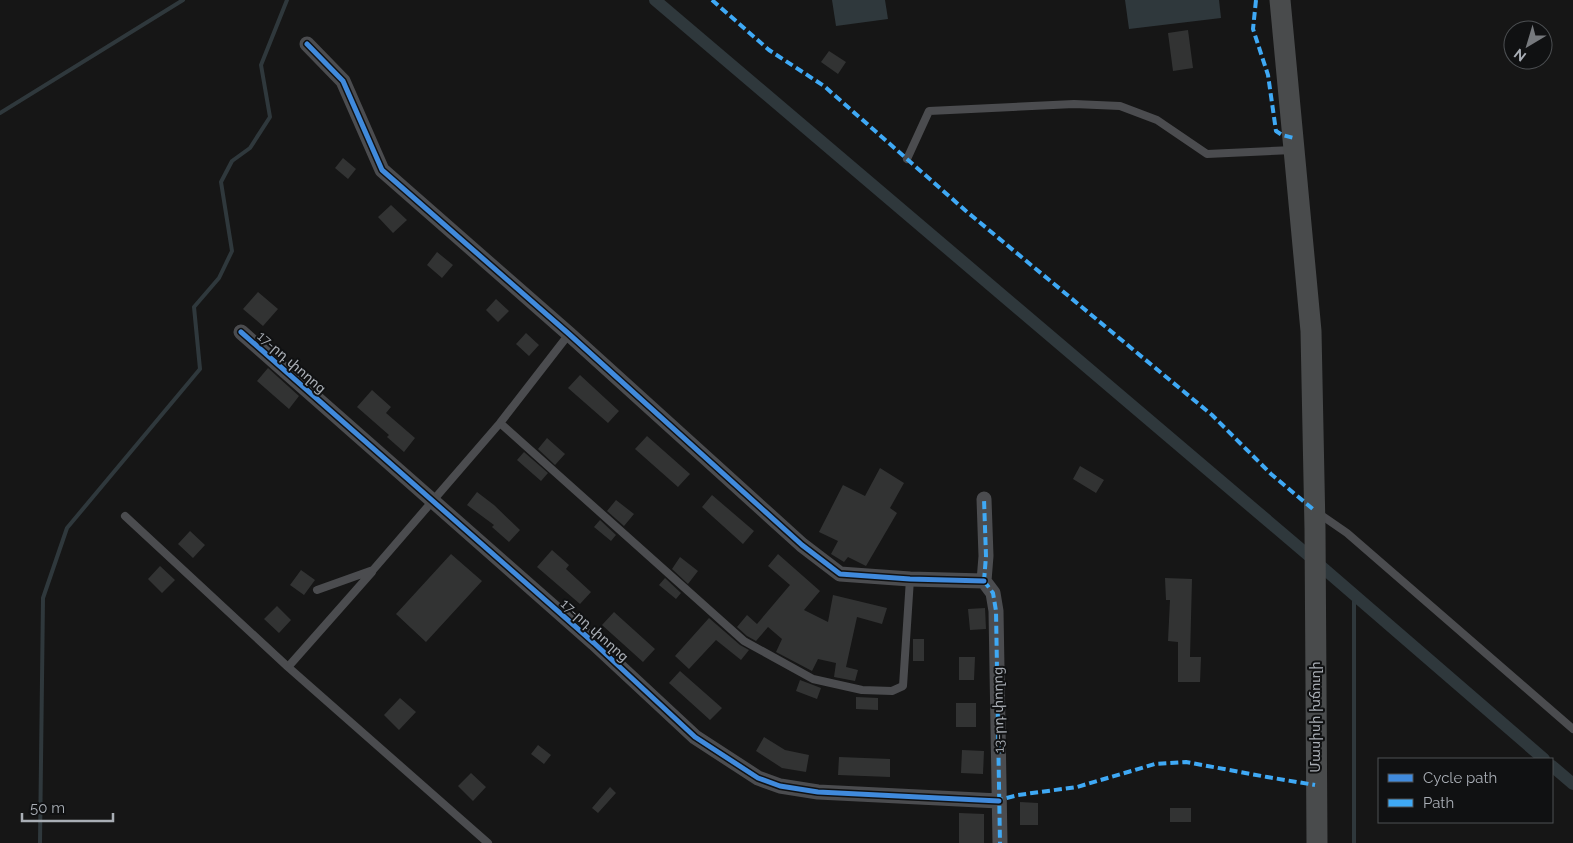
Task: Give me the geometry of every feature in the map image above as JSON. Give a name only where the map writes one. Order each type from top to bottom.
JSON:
[{"type":"main road","name":"Մասիսի խճուղի","points":[[1280,0],[1311,331],[1315,520],[1317,843]]},
{"type":"street","points":[[308,44],[343,81],[382,170],[570,334],[802,545],[840,574],[910,579],[984,581],[986,556],[984,499]]},
{"type":"street","name":"17-րդ փողոց","points":[[241,332],[594,643],[695,737],[758,778],[780,786],[818,792],[999,801]]},
{"type":"street","name":"13-րդ փողոց","points":[[984,581],[993,593],[996,611],[1000,843]]},
{"type":"lane","points":[[907,159],[929,111],[1074,104],[1120,106],[1158,120],[1207,154],[1295,150]]},
{"type":"lane","points":[[288,667],[500,423],[570,334]]},
{"type":"lane","points":[[500,423],[744,641],[813,679],[862,690],[892,691],[903,686],[910,579]]},
{"type":"lane","points":[[125,516],[288,667],[488,843]]},
{"type":"lane","points":[[1315,520],[1347,533],[1573,729]]},
{"type":"lane","points":[[317,590],[373,570]]},
{"type":"shaded area","points":[[832,0],[885,0],[888,19],[836,26]]},
{"type":"shaded area","points":[[1125,0],[1219,0],[1221,18],[1129,29]]},
{"type":"building","points":[[1188,30],[1193,68],[1173,71],[1168,33]]},
{"type":"building","points":[[829,51],[846,62],[838,74],[821,62]]},
{"type":"building","points":[[343,158],[356,169],[348,179],[335,168]]},
{"type":"building","points":[[391,205],[407,220],[393,233],[378,217]]},
{"type":"building","points":[[437,252],[453,265],[442,278],[427,265]]},
{"type":"building","points":[[258,292],[278,309],[263,326],[243,309]]},
{"type":"building","points":[[496,299],[509,311],[498,322],[486,310]]},
{"type":"building","points":[[526,333],[539,345],[529,356],[516,344]]},
{"type":"building","points":[[268,368],[299,396],[289,409],[257,381]]},
{"type":"building","points":[[580,375],[619,411],[608,423],[568,388]]},
{"type":"building","points":[[372,390],[391,407],[386,413],[415,438],[404,452],[387,437],[389,435],[357,407]]},
{"type":"building","points":[[647,436],[690,474],[678,487],[635,449]]},
{"type":"building","points":[[547,438],[565,454],[555,465],[538,449]]},
{"type":"building","points":[[524,452],[548,473],[541,481],[517,460]]},
{"type":"building","points":[[1080,466],[1104,480],[1096,493],[1073,479]]},
{"type":"building","points":[[880,468],[904,483],[890,508],[897,513],[866,566],[848,557],[844,562],[831,554],[838,541],[819,532],[843,485],[865,496]]},
{"type":"building","points":[[477,492],[494,505],[520,530],[509,542],[492,527],[494,525],[467,505]]},
{"type":"building","points":[[712,495],[754,531],[743,544],[702,507]]},
{"type":"building","points":[[616,500],[634,514],[624,526],[607,511]]},
{"type":"building","points":[[600,520],[616,535],[611,541],[594,527]]},
{"type":"building","points":[[190,531],[205,545],[193,558],[178,544]]},
{"type":"building","points":[[552,550],[569,565],[566,569],[591,592],[580,604],[537,567]]},
{"type":"building","points":[[451,554],[482,581],[426,642],[396,614]]},
{"type":"building","points":[[778,554],[820,591],[804,610],[828,622],[833,595],[887,608],[882,624],[857,617],[846,667],[858,670],[855,681],[834,677],[836,663],[818,659],[812,671],[776,652],[782,639],[768,627],[756,641],[737,627],[747,615],[757,624],[790,585],[768,566]]},
{"type":"building","points":[[680,557],[698,571],[688,584],[672,569]]},
{"type":"building","points":[[160,566],[175,580],[162,593],[148,579]]},
{"type":"building","points":[[301,570],[315,580],[304,595],[290,585]]},
{"type":"building","points":[[665,578],[681,593],[676,599],[659,585]]},
{"type":"building","points":[[1165,578],[1192,579],[1190,657],[1201,657],[1200,682],[1178,682],[1178,642],[1168,641],[1170,600],[1166,600]]},
{"type":"building","points":[[277,606],[291,620],[279,633],[264,619]]},
{"type":"building","points":[[985,608],[986,629],[970,630],[968,609]]},
{"type":"building","points":[[614,612],[655,649],[643,662],[602,625]]},
{"type":"building","points":[[709,618],[740,645],[749,650],[741,660],[716,640],[689,669],[675,656]]},
{"type":"building","points":[[913,639],[924,639],[924,661],[913,661]]},
{"type":"building","points":[[959,657],[975,657],[974,680],[959,680]]},
{"type":"building","points":[[680,671],[722,708],[710,720],[669,683]]},
{"type":"building","points":[[800,680],[821,688],[817,699],[796,691]]},
{"type":"building","points":[[856,697],[878,698],[878,710],[856,709]]},
{"type":"building","points":[[400,698],[416,712],[399,730],[384,715]]},
{"type":"building","points":[[956,703],[976,703],[976,727],[956,727]]},
{"type":"building","points":[[764,737],[785,750],[809,755],[806,772],[782,768],[756,751]]},
{"type":"building","points":[[538,745],[551,755],[544,764],[531,754]]},
{"type":"building","points":[[962,750],[984,751],[983,774],[961,773]]},
{"type":"building","points":[[839,757],[890,759],[890,777],[838,775]]},
{"type":"building","points":[[471,773],[486,787],[473,801],[458,786]]},
{"type":"building","points":[[610,787],[616,793],[598,813],[592,808]]},
{"type":"building","points":[[1020,802],[1038,803],[1038,825],[1020,825]]},
{"type":"building","points":[[1170,808],[1191,808],[1191,822],[1170,822]]},
{"type":"building","points":[[959,813],[984,814],[984,843],[959,843]]},
{"type":"waterway","points":[[0,113],[183,0]]},
{"type":"waterway","points":[[40,843],[43,598],[67,528],[200,369],[194,307],[219,278],[232,251],[221,182],[232,161],[250,148],[270,117],[261,65],[287,0]]},
{"type":"waterway","points":[[655,0],[1315,561],[1543,758]]},
{"type":"waterway","points":[[1354,596],[1354,843]]},
{"type":"waterway","points":[[1553,767],[1573,784]]},
{"type":"marked path","points":[[712,0],[769,50],[824,86],[966,211],[1212,415],[1271,474],[1314,510]]},
{"type":"marked path","points":[[1256,0],[1253,29],[1268,75],[1276,131],[1282,135],[1294,138]]},
{"type":"marked path","points":[[984,499],[986,556],[984,581]]},
{"type":"marked path","points":[[984,581],[993,593],[996,611],[1000,843]]},
{"type":"marked path","points":[[995,801],[1018,795],[1077,787],[1155,764],[1186,762],[1315,785]]},
{"type":"cycle path","points":[[307,44],[343,81],[382,170],[569,334],[802,545],[840,574],[910,579],[984,581]]},
{"type":"cycle path","points":[[241,332],[594,643],[695,737],[758,778],[780,786],[818,792],[999,801]]}]
